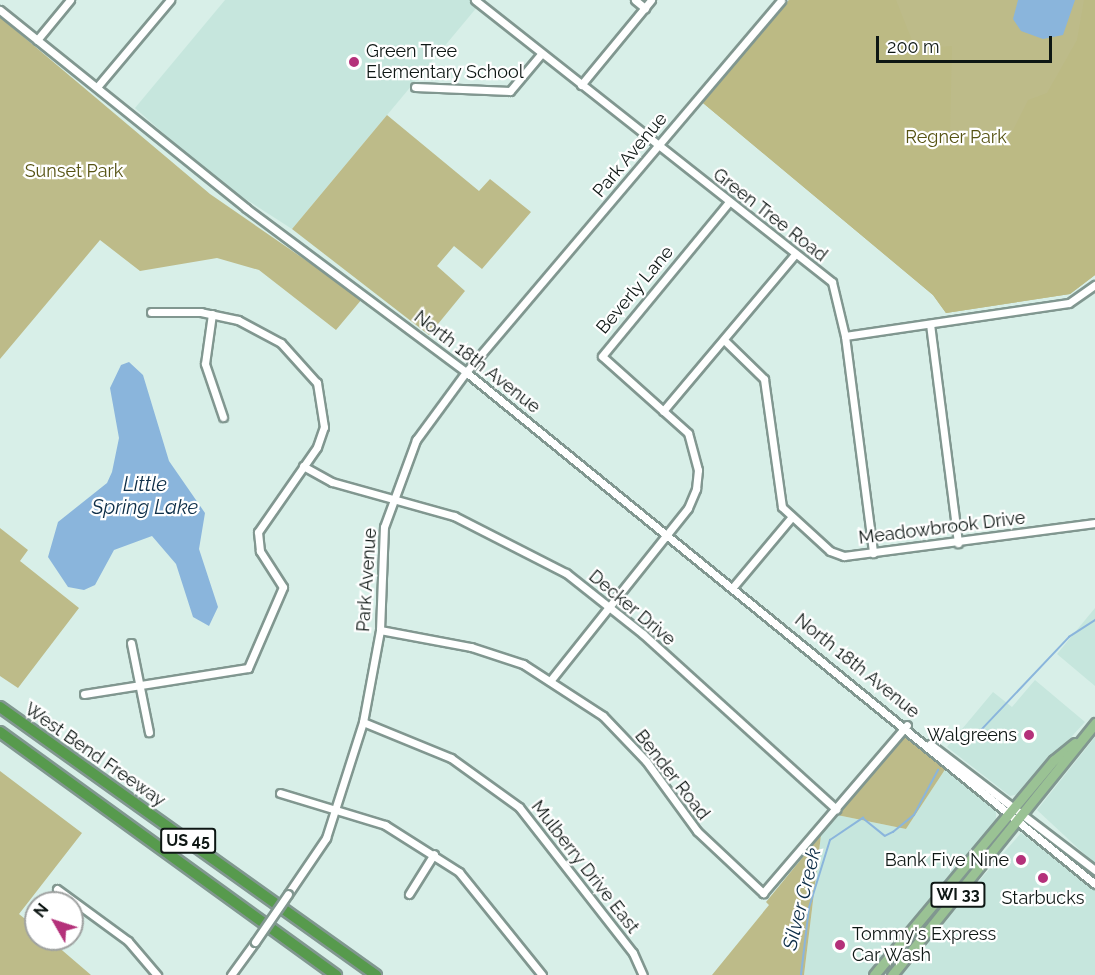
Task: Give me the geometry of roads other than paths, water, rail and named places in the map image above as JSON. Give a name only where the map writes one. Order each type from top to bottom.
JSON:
[{"type":"highway","name":"West Bend Freeway","points":[[0,707],[376,975]]},
{"type":"highway","name":"West Bend Freeway","points":[[0,732],[336,975]]},
{"type":"main road","name":"WI 33","points":[[892,975],[1022,818],[1095,723]]},
{"type":"main road","name":"WI 33","points":[[874,975],[1054,760],[1082,738]]},
{"type":"street","points":[[37,40],[70,0]]},
{"type":"street","points":[[97,87],[170,0]]},
{"type":"street","name":"Green Tree Road","points":[[475,0],[832,282],[845,336],[873,553]]},
{"type":"street","points":[[635,0],[645,8]]},
{"type":"street","points":[[581,86],[651,0]]},
{"type":"street","name":"Park Avenue","points":[[231,975],[326,838],[338,809],[363,722],[380,630],[384,527],[392,500],[416,440],[466,372],[781,0]]},
{"type":"street","name":"North 18th Avenue","points":[[0,10],[246,208],[466,372],[1011,810],[1095,870]]},
{"type":"street","points":[[415,87],[510,91],[541,54]]},
{"type":"street","name":"Beverly Lane","points":[[550,681],[688,508],[698,470],[688,433],[602,356],[729,202]]},
{"type":"street","points":[[663,411],[795,254]]},
{"type":"street","points":[[845,336],[1069,303],[1095,285]]},
{"type":"street","points":[[84,694],[248,668],[283,588],[260,551],[258,532],[303,466],[324,427],[317,383],[280,343],[238,320],[212,314],[151,312]]},
{"type":"street","points":[[212,314],[205,364],[223,417]]},
{"type":"street","points":[[930,324],[958,543]]},
{"type":"street","points":[[724,340],[764,378],[777,490],[790,519],[734,587]]},
{"type":"street","name":"Decker Drive","points":[[303,466],[332,482],[454,516],[502,537],[610,606],[836,809]]},
{"type":"street","name":"Meadowbrook Drive","points":[[790,519],[844,556],[958,543],[1095,523]]},
{"type":"street","name":"Bender Road","points":[[380,630],[471,647],[523,664],[603,716],[646,761],[697,831],[763,893],[836,809]]},
{"type":"street","points":[[131,644],[149,732]]},
{"type":"street","name":"Mulberry Drive East","points":[[363,722],[451,758],[519,807],[620,934],[643,975]]},
{"type":"street","points":[[836,809],[907,725]]},
{"type":"street","points":[[280,793],[385,825],[434,854],[459,872],[542,975]]},
{"type":"street","name":"North 18th Avenue","points":[[1022,818],[1095,884]]},
{"type":"street","points":[[409,894],[434,854]]},
{"type":"street","points":[[57,889],[128,941],[158,975]]},
{"type":"water","points":[[1018,0],[1075,0],[1063,35],[1043,39],[1021,31],[1013,19]]},
{"type":"water","name":"Little Spring Lake","points":[[129,362],[143,375],[169,461],[205,513],[199,549],[218,607],[209,626],[193,617],[176,564],[152,536],[114,550],[95,585],[84,590],[68,587],[48,557],[58,522],[107,483],[112,472],[119,438],[110,388],[121,365]]},
{"type":"waterway","name":"Silver Creek","points":[[966,746],[1069,637],[1095,620]]},
{"type":"waterway","name":"Silver Creek","points":[[801,975],[809,908],[830,840],[863,818],[885,836],[893,832],[914,815],[938,770]]},
{"type":"place","name":"Green Tree Elementary School","points":[[354,62]]},
{"type":"place","name":"Walgreens","points":[[1029,735]]},
{"type":"place","name":"Bank Five Nine","points":[[1021,860]]},
{"type":"place","name":"Starbucks","points":[[1043,878]]},
{"type":"place","name":"Tommy's Express Car Wash","points":[[840,945]]},
{"type":"park label","name":"Regner Park","points":[[956,137]]},
{"type":"park label","name":"Sunset Park","points":[[74,171]]}]
